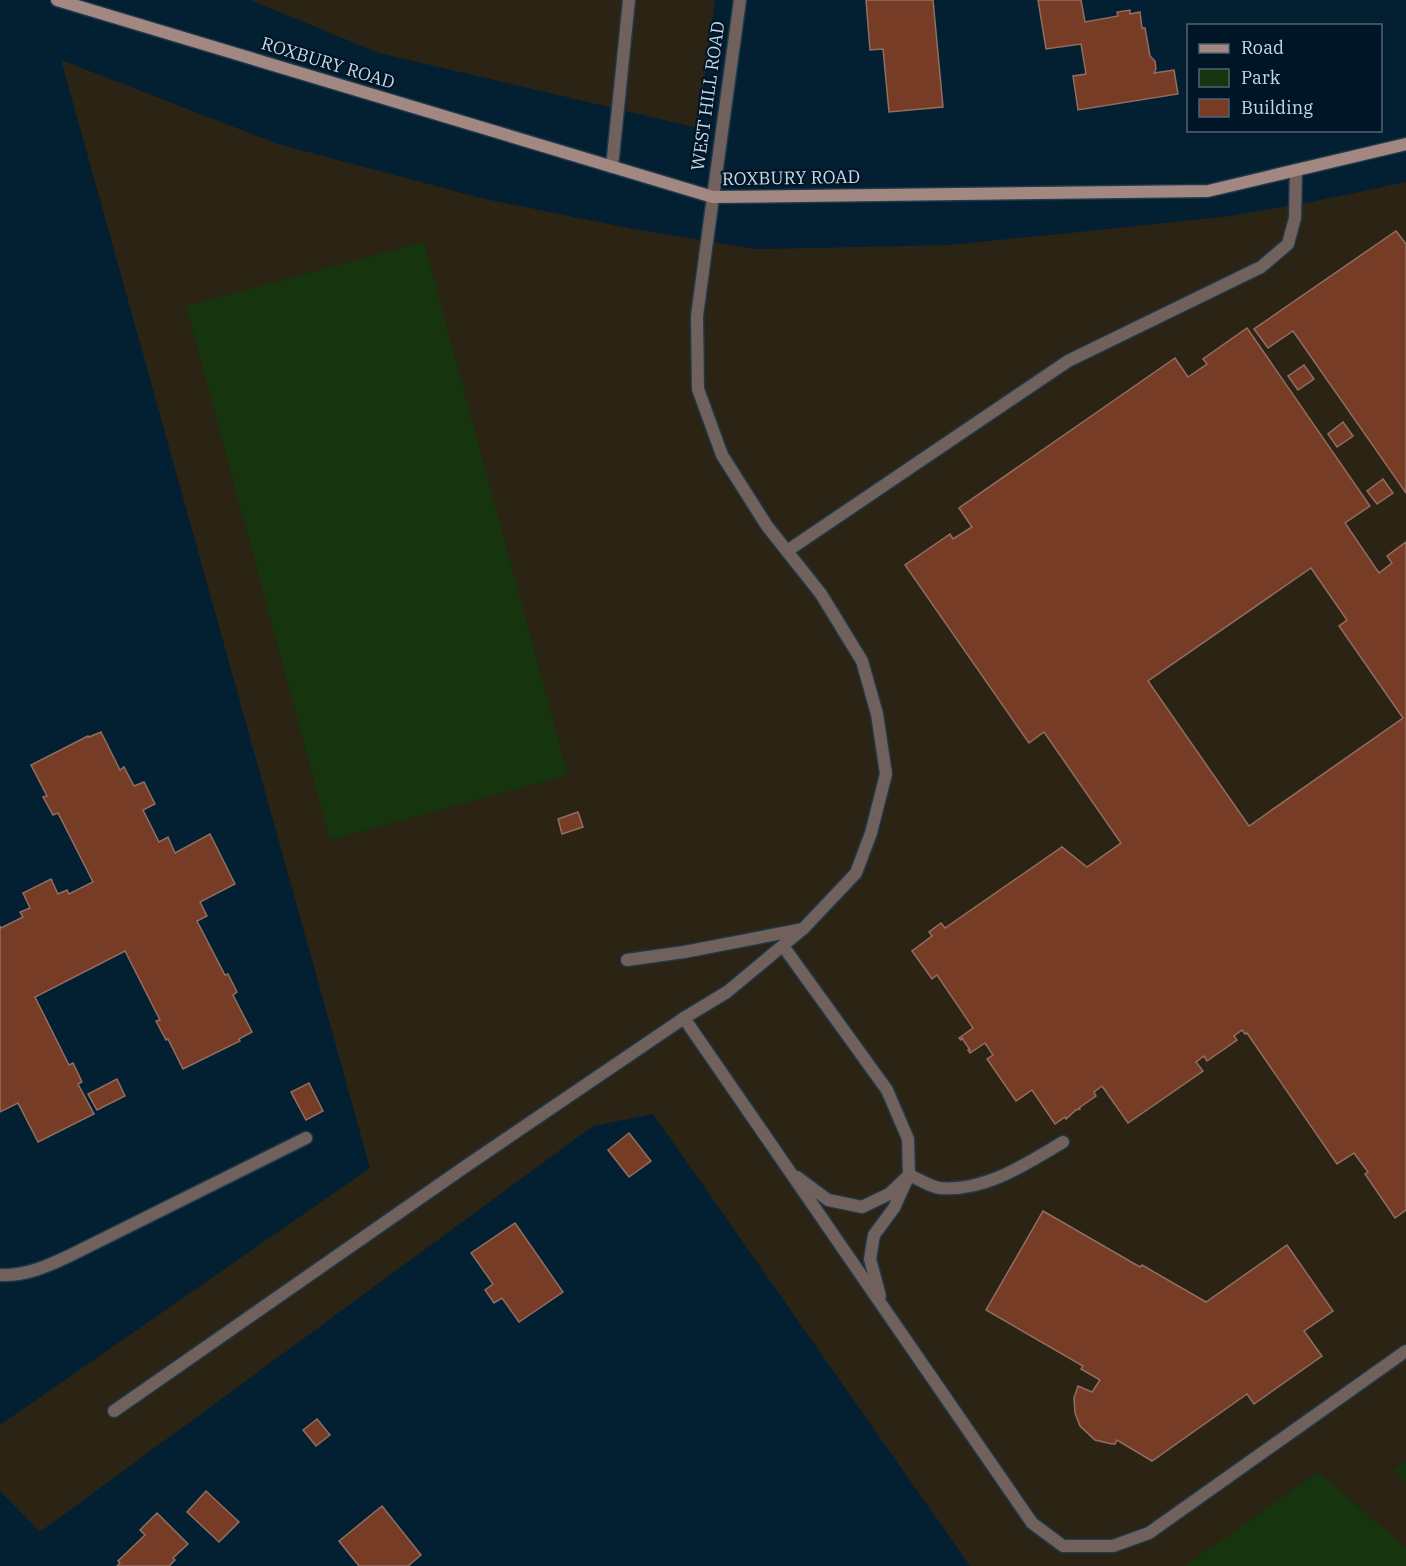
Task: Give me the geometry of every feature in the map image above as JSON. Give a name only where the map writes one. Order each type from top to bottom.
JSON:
[{"type":"street","name":"ROXBURY ROAD","points":[[57,0],[713,197],[1208,191],[1406,144]]},
{"type":"street","points":[[612,167],[629,0]]},
{"type":"street","name":"WEST HILL ROAD","points":[[114,1411],[684,1017],[727,992],[804,928],[856,873],[871,833],[886,774],[877,714],[862,661],[821,594],[767,526],[722,455],[698,390],[697,316],[740,0]]},
{"type":"street","points":[[787,551],[1068,361],[1261,267],[1288,244],[1295,218],[1296,170]]},
{"type":"street","points":[[627,960],[684,952],[804,928]]},
{"type":"street","points":[[783,946],[887,1090],[908,1139],[909,1175],[894,1208],[874,1235],[870,1259],[883,1306]]},
{"type":"street","points":[[684,1017],[1032,1523],[1063,1546],[1113,1546],[1149,1533],[1406,1351]]},
{"type":"street","points":[[0,1275],[16,1275],[39,1270],[306,1138]]},
{"type":"street","points":[[909,1175],[938,1188],[968,1186],[1016,1171],[1063,1142]]},
{"type":"street","points":[[789,1170],[828,1200],[862,1206],[889,1194],[909,1175]]},
{"type":"shaded area","points":[[250,0],[715,0],[698,128],[379,53]]},
{"type":"shaded area","points":[[61,60],[278,144],[481,198],[634,229],[756,249],[949,245],[1069,233],[1231,216],[1406,182],[1406,1566],[970,1566],[653,1114],[593,1126],[40,1532],[0,1491],[0,1425],[370,1168]]},
{"type":"green space","points":[[424,242],[568,775],[330,840],[186,306]]},
{"type":"green space","points":[[1406,1461],[1406,1482],[1393,1471]]},
{"type":"green space","points":[[1318,1472],[1406,1548],[1406,1566],[1185,1566]]},
{"type":"building","points":[[866,0],[933,0],[943,107],[889,112],[883,49],[870,50]]},
{"type":"building","points":[[1038,0],[1081,0],[1085,22],[1118,16],[1117,12],[1130,10],[1130,14],[1140,12],[1150,56],[1155,61],[1154,73],[1174,70],[1178,94],[1078,110],[1073,76],[1086,74],[1081,44],[1046,49]]},
{"type":"building","points":[[1396,231],[1406,244],[1406,493],[1293,331],[1268,348],[1254,329]]},
{"type":"building","points":[[1247,328],[1370,506],[1345,523],[1379,573],[1392,563],[1387,556],[1406,542],[1406,1210],[1395,1218],[1365,1174],[1368,1172],[1354,1153],[1337,1164],[1247,1033],[1245,1034],[1242,1030],[1234,1036],[1237,1040],[1207,1061],[1204,1056],[1196,1062],[1203,1071],[1128,1123],[1102,1086],[1094,1092],[1096,1096],[1080,1109],[1055,1124],[1032,1090],[1016,1101],[987,1059],[993,1055],[985,1043],[970,1053],[962,1038],[961,1040],[959,1038],[973,1028],[937,975],[932,979],[912,951],[932,936],[929,932],[941,923],[945,928],[1062,847],[1087,867],[1121,843],[1044,732],[1029,743],[905,565],[950,534],[953,539],[972,527],[959,508],[1175,358],[1188,377],[1207,364],[1203,359]],"holes":[[[1311,568],[1347,620],[1339,626],[1403,718],[1249,826],[1148,681]]]},
{"type":"building","points":[[1304,365],[1314,379],[1298,390],[1288,376]]},
{"type":"building","points":[[1343,422],[1353,436],[1337,447],[1328,434]]},
{"type":"building","points":[[1383,479],[1393,493],[1377,504],[1367,491]]},
{"type":"building","points":[[101,732],[120,770],[124,767],[134,786],[144,782],[155,804],[143,810],[159,842],[168,837],[175,853],[210,834],[235,884],[200,902],[207,916],[197,921],[225,975],[228,974],[237,992],[233,995],[252,1032],[239,1039],[240,1041],[183,1069],[156,1021],[160,1020],[125,951],[35,997],[69,1065],[73,1063],[82,1082],[78,1084],[94,1114],[38,1142],[18,1103],[0,1112],[0,926],[1,928],[23,917],[20,912],[30,908],[23,893],[51,879],[58,894],[67,890],[69,894],[93,882],[58,813],[53,815],[43,797],[47,796],[31,765],[88,736]]},
{"type":"building","points":[[578,812],[583,827],[562,834],[558,819]]},
{"type":"building","points":[[117,1079],[125,1096],[97,1110],[88,1094]]},
{"type":"building","points":[[309,1083],[323,1111],[306,1120],[291,1092]]},
{"type":"building","points":[[629,1133],[651,1161],[629,1177],[608,1150]]},
{"type":"building","points":[[1043,1211],[1206,1302],[1287,1245],[1333,1311],[1304,1331],[1322,1356],[1254,1404],[1247,1394],[1152,1461],[1117,1440],[1115,1444],[1112,1444],[1095,1440],[1080,1426],[1075,1413],[1074,1398],[1078,1386],[1092,1392],[1100,1380],[1081,1369],[1083,1366],[986,1310]]},
{"type":"building","points":[[515,1223],[563,1292],[519,1322],[502,1298],[494,1303],[485,1290],[493,1284],[471,1253]]},
{"type":"building","points":[[317,1419],[330,1435],[316,1446],[303,1430]]},
{"type":"building","points":[[206,1491],[239,1522],[219,1542],[187,1512]]},
{"type":"building","points":[[382,1506],[421,1555],[408,1566],[359,1566],[339,1541]]},
{"type":"building","points":[[157,1513],[188,1544],[173,1558],[175,1560],[169,1566],[117,1566],[120,1563],[118,1561],[145,1535],[140,1530]]}]
